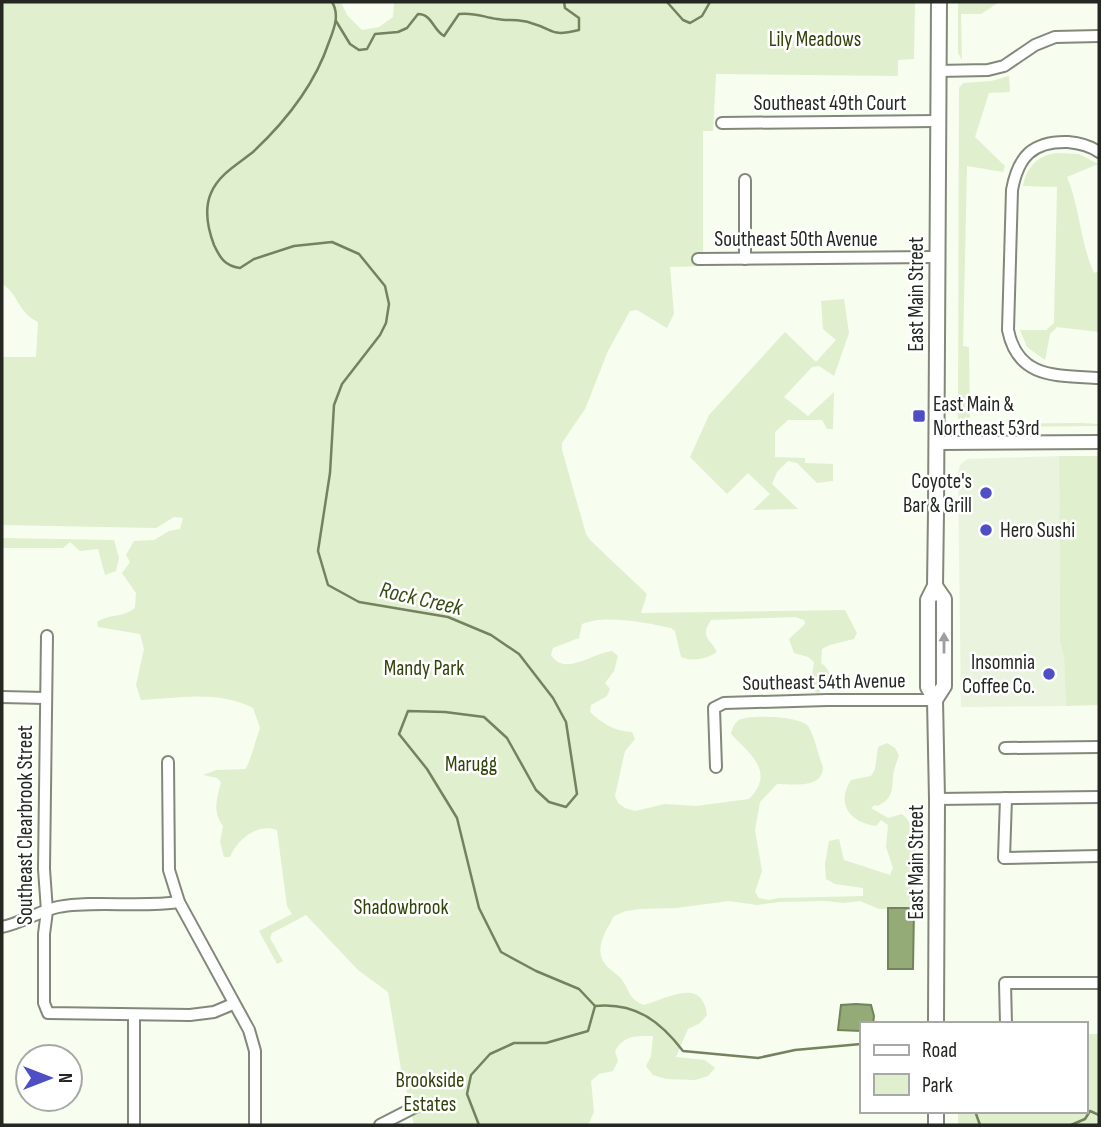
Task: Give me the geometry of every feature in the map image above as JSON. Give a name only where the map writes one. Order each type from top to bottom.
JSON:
[{"type":"main road","name":"East Main Street","points":[[936,1022],[937,799],[934,700],[944,686],[944,599],[935,586],[939,2]]},
{"type":"street","points":[[938,71],[988,70],[1004,66],[1035,45],[1055,37],[1099,36]]},
{"type":"street","name":"Southeast 49th Court","points":[[722,123],[938,121]]},
{"type":"street","points":[[1099,152],[1080,143],[1041,144],[1026,155],[1015,172],[1012,190],[1008,330],[1014,352],[1025,364],[1037,371],[1099,378]]},
{"type":"street","points":[[745,180],[745,259]]},
{"type":"street","name":"Southeast 50th Avenue","points":[[698,259],[936,257]]},
{"type":"street","points":[[938,443],[1099,442]]},
{"type":"street","name":"Southeast Clearbrook Street","points":[[47,636],[44,869],[47,911],[44,934],[44,1003],[48,1013],[134,1015]]},
{"type":"street","points":[[2,697],[45,698]]},
{"type":"street","name":"Southeast 54th Avenue","points":[[716,767],[714,708],[724,703],[934,700]]},
{"type":"street","points":[[1005,748],[1099,747]]},
{"type":"street","points":[[168,762],[169,870],[179,902],[249,1030],[255,1051],[256,1125]]},
{"type":"street","points":[[937,799],[1099,797]]},
{"type":"street","points":[[1006,799],[1004,858],[1099,856]]},
{"type":"street","points":[[2,927],[23,922],[47,911],[74,906],[157,905],[179,902]]},
{"type":"street","points":[[1006,1022],[1005,983],[1099,983]]},
{"type":"street","points":[[134,1125],[134,1015],[190,1015],[214,1012],[233,1004]]},
{"type":"street","points":[[380,1125],[419,1105]]},
{"type":"shaded area","points":[[1059,456],[1060,642],[1064,657],[1066,706],[961,707],[960,465],[967,459]]},
{"type":"shaded area","points":[[888,908],[914,908],[913,969],[888,969]]},
{"type":"shaded area","points":[[841,1005],[871,1005],[873,1022],[860,1022],[860,1031],[838,1030]]},
{"type":"green space","points":[[2,2],[341,2],[347,15],[362,30],[379,27],[393,17],[394,2],[915,2],[914,59],[898,60],[898,76],[716,74],[713,131],[703,131],[703,266],[670,267],[674,314],[667,328],[637,310],[630,311],[608,351],[585,409],[562,443],[586,534],[647,594],[641,613],[845,610],[857,633],[854,639],[822,649],[821,663],[828,670],[829,678],[826,686],[818,693],[813,691],[811,684],[814,662],[794,653],[789,639],[805,624],[804,620],[795,617],[711,620],[706,635],[717,652],[695,659],[681,657],[675,631],[671,628],[626,620],[591,621],[582,624],[579,638],[553,648],[551,655],[564,664],[612,651],[618,656],[614,671],[605,683],[610,689],[607,696],[591,705],[590,712],[609,726],[632,732],[635,739],[625,751],[615,796],[618,803],[635,811],[665,804],[696,806],[749,799],[757,789],[760,772],[752,756],[731,734],[736,723],[745,718],[775,717],[795,720],[808,726],[823,767],[822,774],[818,779],[806,784],[777,784],[760,802],[755,830],[762,871],[755,892],[759,898],[769,900],[863,896],[863,888],[835,884],[826,879],[825,864],[829,841],[839,839],[844,860],[890,875],[893,868],[886,847],[888,825],[881,820],[876,826],[859,821],[848,811],[845,797],[851,780],[871,776],[875,769],[878,747],[887,743],[895,748],[899,755],[890,794],[883,803],[871,808],[888,818],[902,814],[909,822],[915,844],[914,908],[879,909],[860,901],[779,902],[757,905],[729,901],[676,908],[640,909],[614,916],[602,939],[600,952],[607,966],[618,975],[634,999],[643,1005],[672,995],[690,993],[698,996],[704,1003],[707,1015],[700,1023],[688,1029],[676,1057],[705,1060],[715,1068],[708,1076],[695,1080],[666,1079],[653,1075],[646,1066],[651,1056],[653,1036],[636,1037],[626,1039],[615,1051],[618,1061],[613,1071],[599,1074],[591,1081],[594,1112],[588,1125],[414,1125],[406,1087],[397,1070],[401,1069],[388,992],[358,970],[306,915],[272,933],[270,938],[283,961],[277,964],[259,931],[292,914],[287,906],[277,830],[256,830],[243,838],[230,857],[224,857],[220,842],[223,826],[216,810],[221,782],[217,778],[203,775],[216,770],[245,769],[260,728],[253,708],[240,702],[213,697],[141,700],[136,685],[144,649],[140,634],[98,627],[97,622],[102,619],[125,614],[135,608],[136,593],[122,573],[130,562],[126,555],[134,541],[154,540],[169,531],[180,529],[183,518],[174,517],[156,528],[2,525],[2,357],[36,357],[38,322],[26,313],[2,284]]},
{"type":"green space","points":[[958,2],[999,2],[981,14],[961,14],[962,60],[958,53]]},
{"type":"green space","points":[[1009,76],[1010,92],[989,93],[975,137],[1005,166],[1003,172],[967,166],[963,346],[969,347],[970,422],[1082,423],[1099,426],[968,427],[958,419],[959,88],[963,83],[991,81]]},
{"type":"green space","points":[[1056,153],[1079,154],[1098,164],[1067,177],[1089,261],[1094,273],[1099,271],[1099,332],[1057,327],[1050,334],[1045,360],[1027,347],[1020,330],[1046,330],[1054,323],[1057,187],[1023,186],[1034,164],[1043,157]]},
{"type":"green space","points":[[844,299],[849,333],[834,376],[819,366],[812,367],[784,397],[808,416],[834,392],[833,429],[827,429],[822,420],[788,420],[775,432],[775,457],[805,458],[805,463],[833,464],[833,481],[817,483],[797,463],[788,461],[777,472],[772,484],[798,509],[753,510],[770,494],[748,473],[727,494],[690,457],[709,415],[785,332],[816,362],[836,340],[823,329],[821,301]]},
{"type":"green space","points":[[1059,456],[1099,456],[1099,705],[1066,706],[1064,657],[1060,642]]},
{"type":"green space","points":[[2,538],[114,540],[119,558],[116,571],[105,575],[98,549],[80,551],[70,542],[63,548],[2,548]]},
{"type":"green space","points":[[1087,1034],[1099,1034],[1099,1125],[958,1125],[958,1113],[1087,1113]]},
{"type":"waterway","name":"Rock Creek","points":[[332,2],[336,12],[334,27],[316,73],[298,102],[276,128],[214,186],[208,206],[210,232],[221,257],[230,265],[240,268],[254,259],[294,246],[332,242],[359,254],[385,286],[389,304],[386,323],[380,335],[342,384],[334,405],[330,473],[318,551],[328,585],[359,602],[448,617],[491,635],[519,654],[553,698],[566,722],[577,794],[566,807],[549,802],[536,790],[507,738],[484,717],[408,711],[399,734],[427,769],[457,818],[479,908],[501,952],[536,971],[579,989],[595,1006]]},
{"type":"waterway","points":[[336,21],[350,44],[359,50],[367,49],[375,34],[398,32],[407,28],[418,14],[429,19],[444,36],[459,14],[527,22],[557,33],[579,30],[579,18],[565,8],[564,2]]},
{"type":"waterway","points":[[667,2],[683,20],[690,23],[702,16],[710,2]]},
{"type":"waterway","points":[[595,1006],[622,1007],[645,1016],[665,1031],[683,1051],[758,1058],[795,1050],[860,1044]]},
{"type":"waterway","name":"Rock Creek","points":[[479,1125],[467,1094],[471,1075],[490,1054],[514,1043],[546,1043],[588,1031],[595,1006]]},
{"type":"waterway","points":[[1071,1125],[1085,1119],[1090,1111],[1099,1115]]},
{"type":"waterway","points":[[976,1113],[980,1125]]},
{"type":"place","name":"East Main & Northeast 53rd","points":[[919,416]]},
{"type":"place","name":"Coyote's Bar & Grill","points":[[986,493]]},
{"type":"place","name":"Hero Sushi","points":[[986,530]]},
{"type":"place","name":"Insomnia Coffee Co.","points":[[1049,674]]},
{"type":"park label","name":"Lily Meadows","points":[[815,39]]},
{"type":"park label","name":"Mandy Park","points":[[424,668]]},
{"type":"park label","name":"Marugg","points":[[471,764]]},
{"type":"park label","name":"Shadowbrook","points":[[401,907]]},
{"type":"park label","name":"Brookside Estates","points":[[430,1092]]}]
